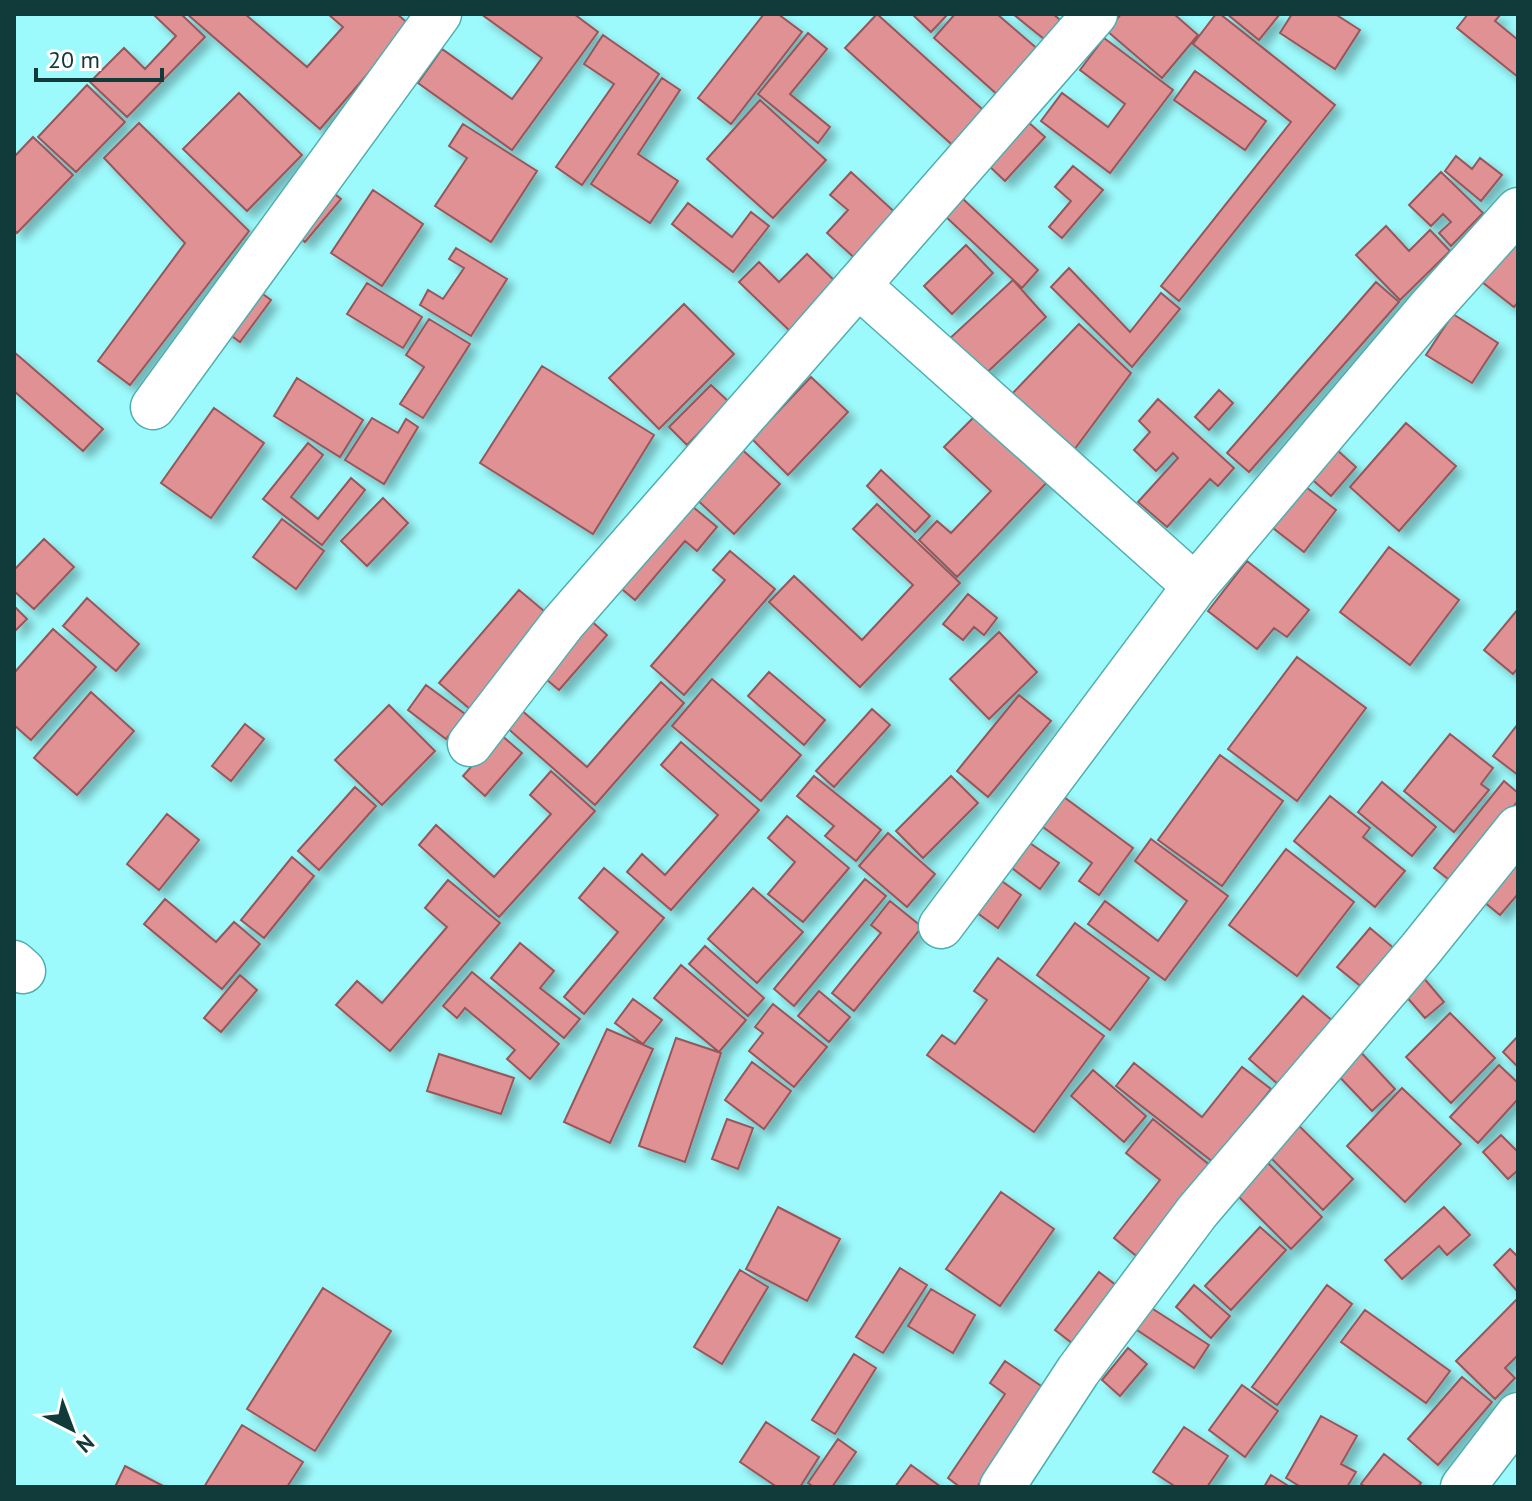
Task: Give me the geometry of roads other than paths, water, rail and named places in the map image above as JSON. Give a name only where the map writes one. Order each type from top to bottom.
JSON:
[{"type":"street","points":[[153,407],[439,14]]},
{"type":"street","points":[[470,744],[563,623],[1095,14]]},
{"type":"street","points":[[941,926],[1195,586],[1429,309],[1518,210]]},
{"type":"street","points":[[858,285],[1195,586]]},
{"type":"street","points":[[1002,1487],[1078,1371],[1197,1212],[1420,950],[1518,828]]},
{"type":"street","points":[[1463,1487],[1518,1415]]}]
